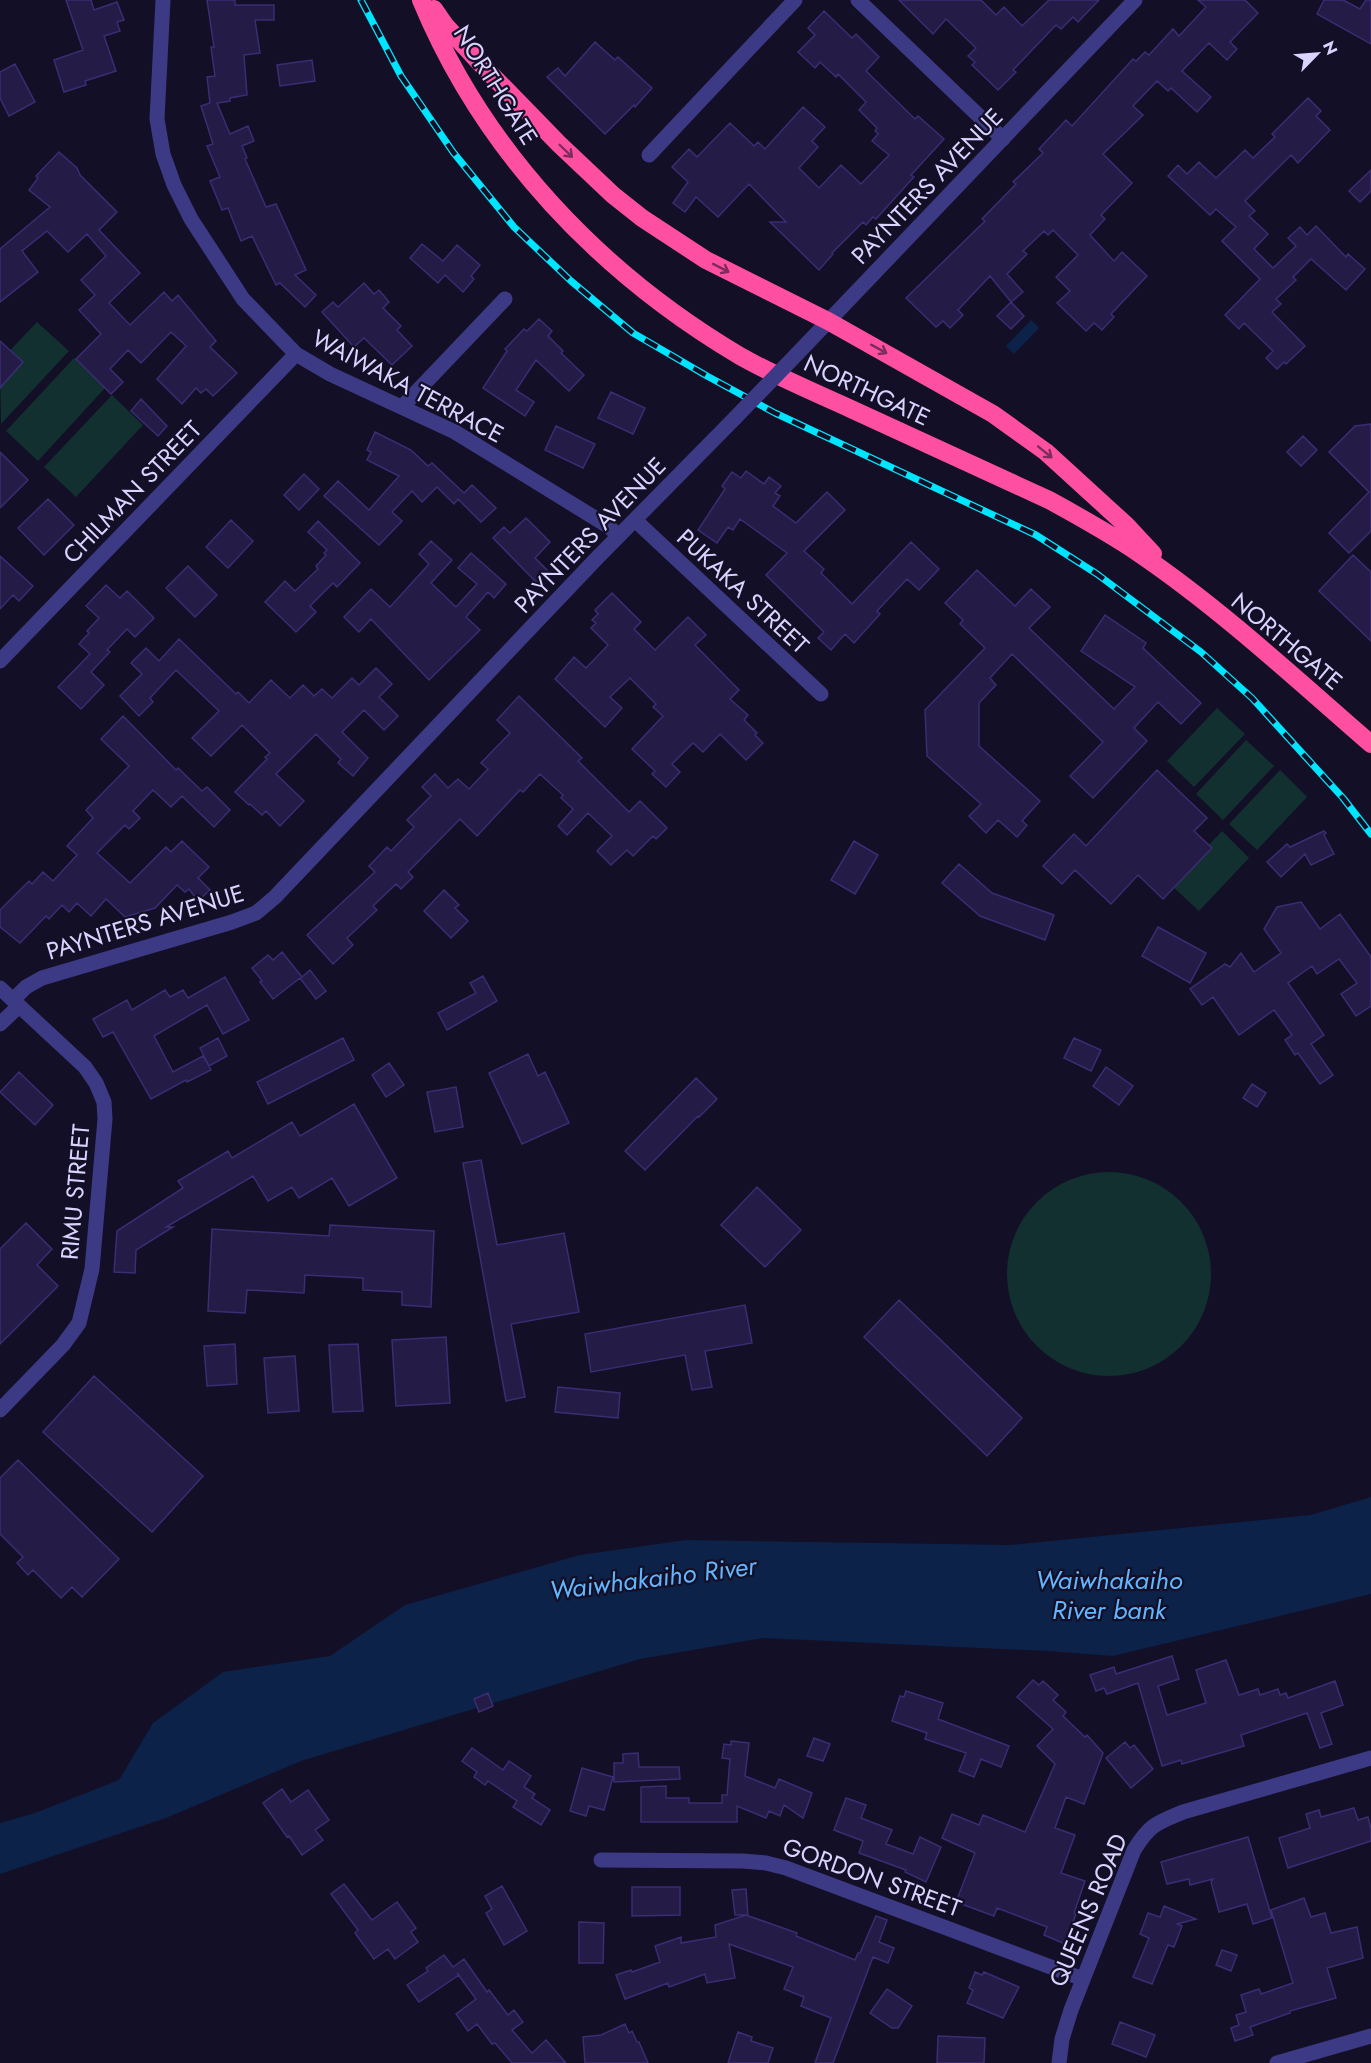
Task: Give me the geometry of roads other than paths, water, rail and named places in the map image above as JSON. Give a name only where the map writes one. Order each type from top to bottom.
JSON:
[{"type":"highway","name":"NORTHGATE","points":[[421,0],[453,69],[512,158],[580,235],[657,302],[742,357],[1049,500],[1139,553],[1182,584],[1371,744]]},
{"type":"highway","points":[[428,0],[445,25],[479,62],[588,172],[642,218],[706,260],[828,321],[993,414],[1054,459],[1126,525],[1182,584]]},
{"type":"street","name":"WAIWAKA TERRACE","points":[[163,0],[157,119],[163,154],[191,219],[243,299],[296,354],[330,374],[455,432],[608,526],[619,536]]},
{"type":"street","points":[[649,155],[795,0]]},
{"type":"street","points":[[858,0],[1003,139]]},
{"type":"street","name":"PAYNTERS AVENUE","points":[[0,1024],[26,987],[42,978],[232,922],[256,913],[275,897],[619,536],[1136,0]]},
{"type":"street","points":[[403,406],[505,300]]},
{"type":"street","name":"CHILMAN STREET","points":[[0,661],[296,354]]},
{"type":"street","name":"PUKAKA STREET","points":[[635,520],[821,694]]},
{"type":"street","name":"RIMU STREET","points":[[0,988],[85,1067],[96,1083],[104,1102],[105,1128],[92,1269],[79,1323],[63,1345],[0,1410]]},
{"type":"street","name":"QUEENS ROAD","points":[[1059,2063],[1065,2029],[1083,1980],[1134,1850],[1145,1831],[1159,1822],[1184,1812],[1371,1758]]},
{"type":"street","name":"GORDON STREET","points":[[601,1860],[766,1863],[786,1868],[1083,1980]]},
{"type":"street","points":[[1277,2063],[1371,2036]]},
{"type":"water","points":[[1031,320],[1039,328],[1014,354],[1006,346]]},
{"type":"water","name":"Waiwhakaiho River bank","points":[[1371,1497],[1371,1594],[1113,1656],[763,1638],[640,1659],[301,1761],[166,1818],[0,1874],[0,1823],[35,1813],[119,1780],[153,1723],[223,1672],[330,1656],[405,1605],[580,1555],[686,1540],[1010,1545],[1311,1515]]},
{"type":"railway","points":[[361,0],[401,76],[453,152],[514,227],[571,281],[633,333],[775,413],[1036,535],[1097,574],[1201,652],[1252,698],[1343,798],[1371,834]]},
{"type":"water label","name":"Waiwhakaiho River","points":[[653,1578]]}]
